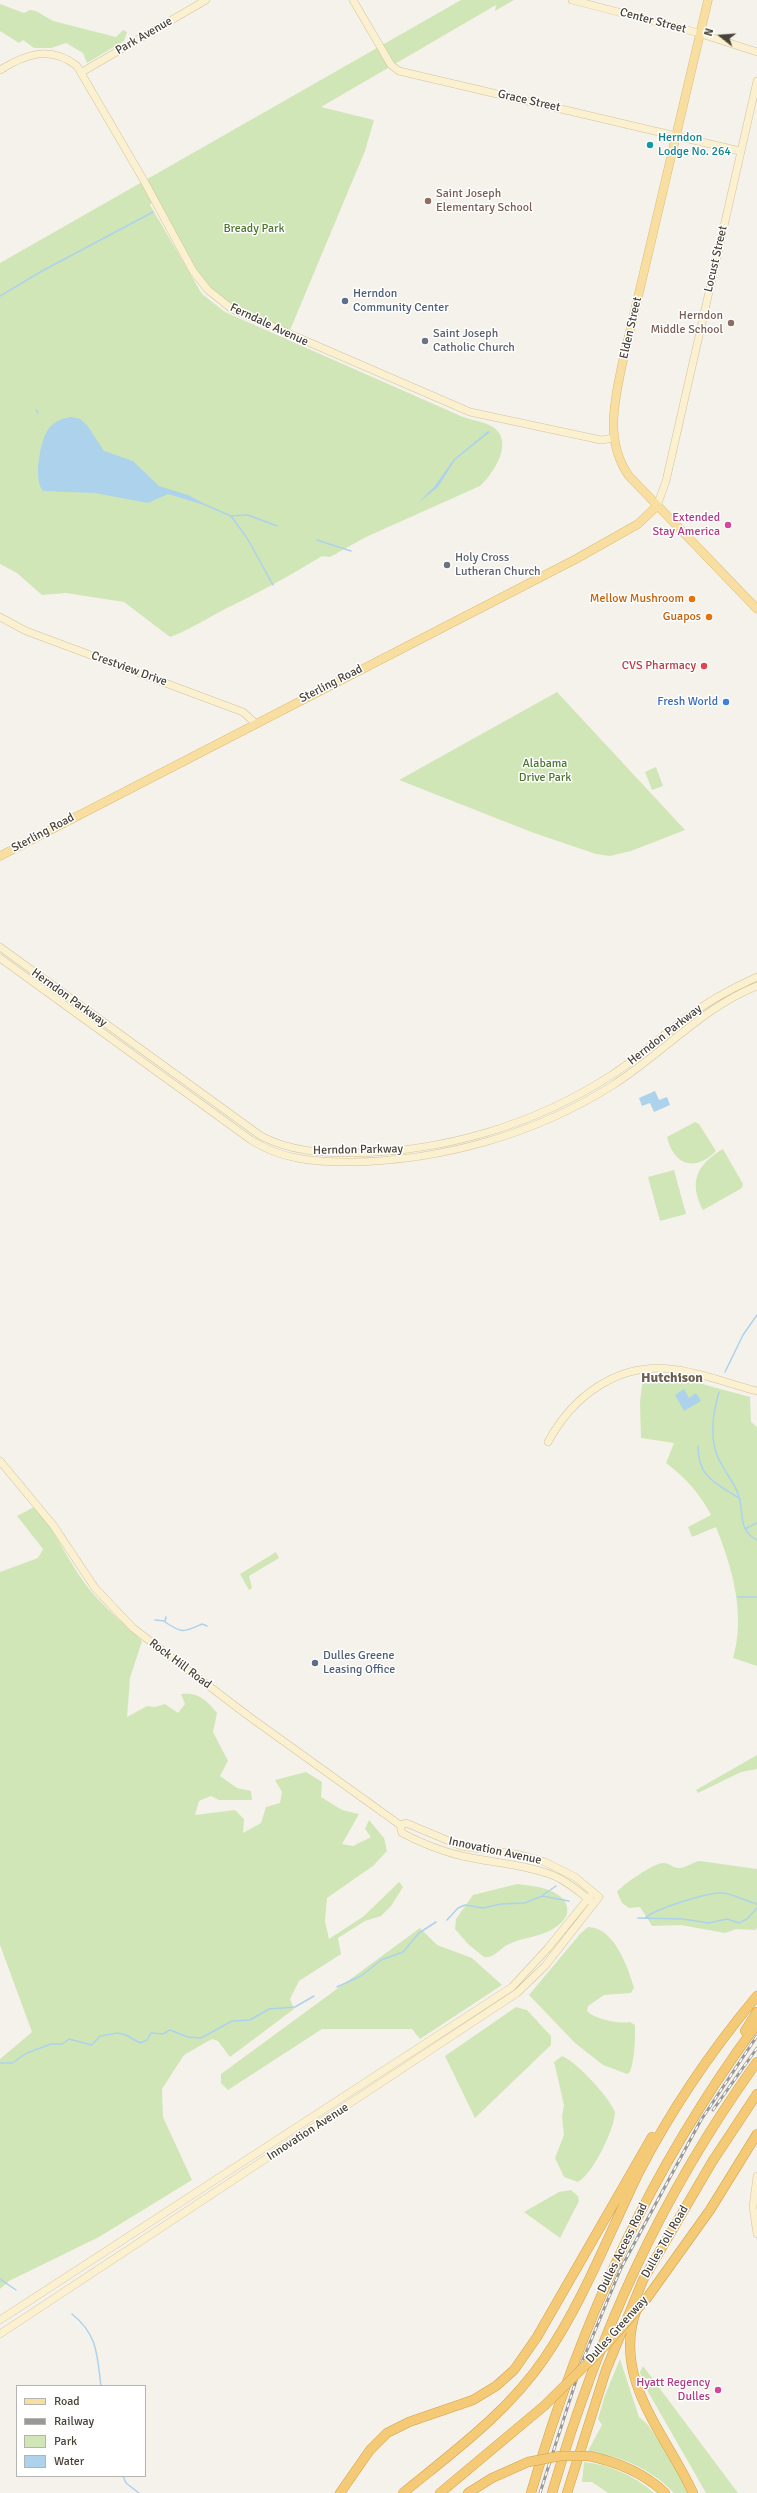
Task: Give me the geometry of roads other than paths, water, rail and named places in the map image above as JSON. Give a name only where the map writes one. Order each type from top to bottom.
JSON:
[{"type":"highway","points":[[340,2493],[370,2450],[387,2433],[409,2422],[480,2396],[496,2386],[514,2370],[537,2337],[649,2141],[673,2111],[713,2052],[757,1996]]},
{"type":"highway","points":[[682,2139],[695,2110],[757,2012]]},
{"type":"highway","name":"Dulles Access Road","points":[[531,2493],[566,2381],[599,2298],[637,2217],[682,2139],[757,2024]]},
{"type":"highway","name":"Dulles Access Road","points":[[552,2493],[603,2343],[643,2250],[686,2170],[724,2109],[757,2062]]},
{"type":"highway","points":[[724,2109],[757,2069]]},
{"type":"highway","name":"Dulles Toll Road","points":[[567,2493],[606,2370],[644,2280],[712,2162],[757,2094]]},
{"type":"highway","points":[[403,2493],[492,2420],[519,2391],[544,2360],[571,2315],[638,2174],[673,2111]]},
{"type":"highway","name":"Dulles Greenway","points":[[440,2493],[544,2406],[602,2349],[647,2298],[686,2246],[757,2134]]},
{"type":"highway","points":[[658,2256],[632,2323],[629,2344],[630,2364],[635,2384],[643,2404],[693,2493]]},
{"type":"highway","points":[[556,2493],[570,2438]]},
{"type":"highway","points":[[527,2493],[543,2451]]},
{"type":"highway","points":[[468,2493],[501,2473],[528,2462],[552,2457],[589,2456],[627,2467],[651,2481],[666,2493]]},
{"type":"main road","name":"Elden Street","points":[[708,0],[675,135],[616,395],[613,419],[614,438],[617,451],[625,470],[657,506],[757,609]]},
{"type":"main road","name":"Sterling Road","points":[[0,856],[629,530],[657,506]]},
{"type":"street","name":"Park Avenue","points":[[82,72],[206,0]]},
{"type":"street","name":"Grace Street","points":[[353,0],[391,65],[399,71],[740,151]]},
{"type":"street","name":"Center Street","points":[[572,0],[700,34],[757,52]]},
{"type":"street","name":"Ferndale Avenue","points":[[0,70],[27,55],[48,53],[64,57],[82,72],[193,271],[208,290],[232,309],[470,412],[601,440],[614,438]]},
{"type":"street","name":"Locust Street","points":[[657,506],[668,474],[757,81]]},
{"type":"street","name":"Crestview Drive","points":[[0,617],[26,631],[242,712],[255,724]]},
{"type":"street","name":"Herndon Parkway","points":[[0,948],[261,1136],[294,1149],[342,1153],[388,1152],[437,1146],[490,1132],[534,1115],[610,1077],[705,1004],[757,977]]},
{"type":"street","name":"Herndon Parkway","points":[[0,958],[258,1145],[294,1158],[340,1162],[391,1160],[431,1155],[483,1143],[532,1125],[611,1086],[643,1064],[702,1017],[757,986]]},
{"type":"street","points":[[548,1442],[560,1423],[580,1400],[600,1385],[628,1372],[647,1368],[677,1370],[757,1391]]},
{"type":"street","name":"Rock Hill Road","points":[[0,1461],[53,1525],[95,1588],[133,1628],[247,1715],[400,1825],[402,1833],[432,1847]]},
{"type":"street","name":"Rock Hill Road","points":[[400,1825],[406,1823],[436,1837]]},
{"type":"street","name":"Innovation Avenue","points":[[0,2320],[512,1987],[596,1894],[568,1873],[546,1862],[520,1855],[460,1846],[436,1837]]},
{"type":"street","name":"Innovation Avenue","points":[[432,1847],[463,1856],[509,1863],[537,1870],[559,1879],[590,1901]]},
{"type":"street","name":"Innovation Avenue","points":[[0,2334],[502,2005],[535,1978],[590,1901]]},
{"type":"street","points":[[757,2176],[753,2207],[757,2234]]},
{"type":"water","points":[[71,417],[80,419],[87,425],[104,451],[133,461],[159,486],[188,495],[201,502],[201,504],[168,494],[148,503],[95,493],[43,491],[38,478],[38,469],[43,441],[51,426],[62,419]]},
{"type":"water","points":[[488,431],[490,432],[455,460],[438,487],[417,504],[434,487],[454,459]]},
{"type":"water","points":[[655,1091],[659,1100],[667,1097],[670,1105],[654,1112],[650,1103],[642,1106],[639,1098]]},
{"type":"water","points":[[684,1389],[689,1398],[696,1393],[701,1401],[684,1411],[675,1395]]},
{"type":"waterway","points":[[0,296],[42,271],[153,212]]},
{"type":"waterway","points":[[201,503],[231,516],[247,538],[273,585]]},
{"type":"waterway","points":[[231,516],[248,515],[277,526]]},
{"type":"waterway","points":[[317,540],[351,551]]},
{"type":"waterway","points":[[725,1372],[743,1335],[757,1315]]},
{"type":"waterway","points":[[719,1392],[713,1421],[713,1440],[715,1449],[718,1458],[738,1493],[744,1527],[747,1532],[757,1540]]},
{"type":"waterway","points":[[698,1446],[701,1466],[705,1473],[716,1484],[740,1499]]},
{"type":"waterway","points":[[745,1529],[757,1523]]},
{"type":"waterway","points":[[738,1597],[757,1597]]},
{"type":"waterway","points":[[155,1620],[165,1621],[166,1617],[165,1622],[180,1630],[191,1629],[202,1624],[207,1626]]},
{"type":"waterway","points":[[543,1895],[556,1886]]},
{"type":"waterway","points":[[645,1918],[670,1906],[715,1893],[731,1895],[757,1904]]},
{"type":"waterway","points":[[447,1920],[458,1908],[465,1905],[483,1908],[501,1904],[525,1903],[542,1896],[569,1901]]},
{"type":"waterway","points":[[638,1918],[683,1919],[709,1923],[727,1919],[739,1923],[747,1919],[757,1908]]},
{"type":"waterway","points":[[337,1987],[361,1976],[381,1960],[403,1952],[419,1933],[436,1922]]},
{"type":"waterway","points":[[0,2063],[12,2063],[27,2053],[51,2044],[62,2044],[69,2039],[92,2045],[100,2036],[118,2033],[126,2035],[140,2043],[147,2040],[151,2033],[163,2034],[170,2030],[188,2037],[201,2038],[232,2021],[250,2020],[269,2009],[295,2007],[314,1996]]},
{"type":"waterway","points":[[0,2279],[16,2290]]},
{"type":"waterway","points":[[72,2314],[81,2322],[92,2338],[97,2355],[101,2385]]},
{"type":"waterway","points":[[123,2477],[126,2483],[139,2493]]},
{"type":"railway","points":[[540,2493],[582,2362],[621,2268],[701,2120],[757,2036]]},
{"type":"railway","points":[[713,2110],[757,2048]]},
{"type":"place","name":"Herndon Lodge No. 264","points":[[650,145]]},
{"type":"place","name":"Saint Joseph Elementary School","points":[[428,201]]},
{"type":"place","name":"Herndon Community Center","points":[[345,301]]},
{"type":"place","name":"Herndon Middle School","points":[[731,323]]},
{"type":"place","name":"Saint Joseph Catholic Church","points":[[425,341]]},
{"type":"place","name":"Extended Stay America","points":[[728,525]]},
{"type":"place","name":"Holy Cross Lutheran Church","points":[[447,565]]},
{"type":"place","name":"Mellow Mushroom","points":[[692,599]]},
{"type":"place","name":"Guapos","points":[[709,617]]},
{"type":"place","name":"CVS Pharmacy","points":[[704,666]]},
{"type":"place","name":"Fresh World","points":[[726,702]]},
{"type":"place","name":"Dulles Greene Leasing Office","points":[[315,1663]]},
{"type":"place","name":"Hyatt Regency Dulles","points":[[718,2390]]},
{"type":"district","name":"Hutchison","points":[[672,1378]]},
{"type":"park label","name":"Bready Park","points":[[254,229]]},
{"type":"park label","name":"Alabama Drive Park","points":[[545,771]]}]
